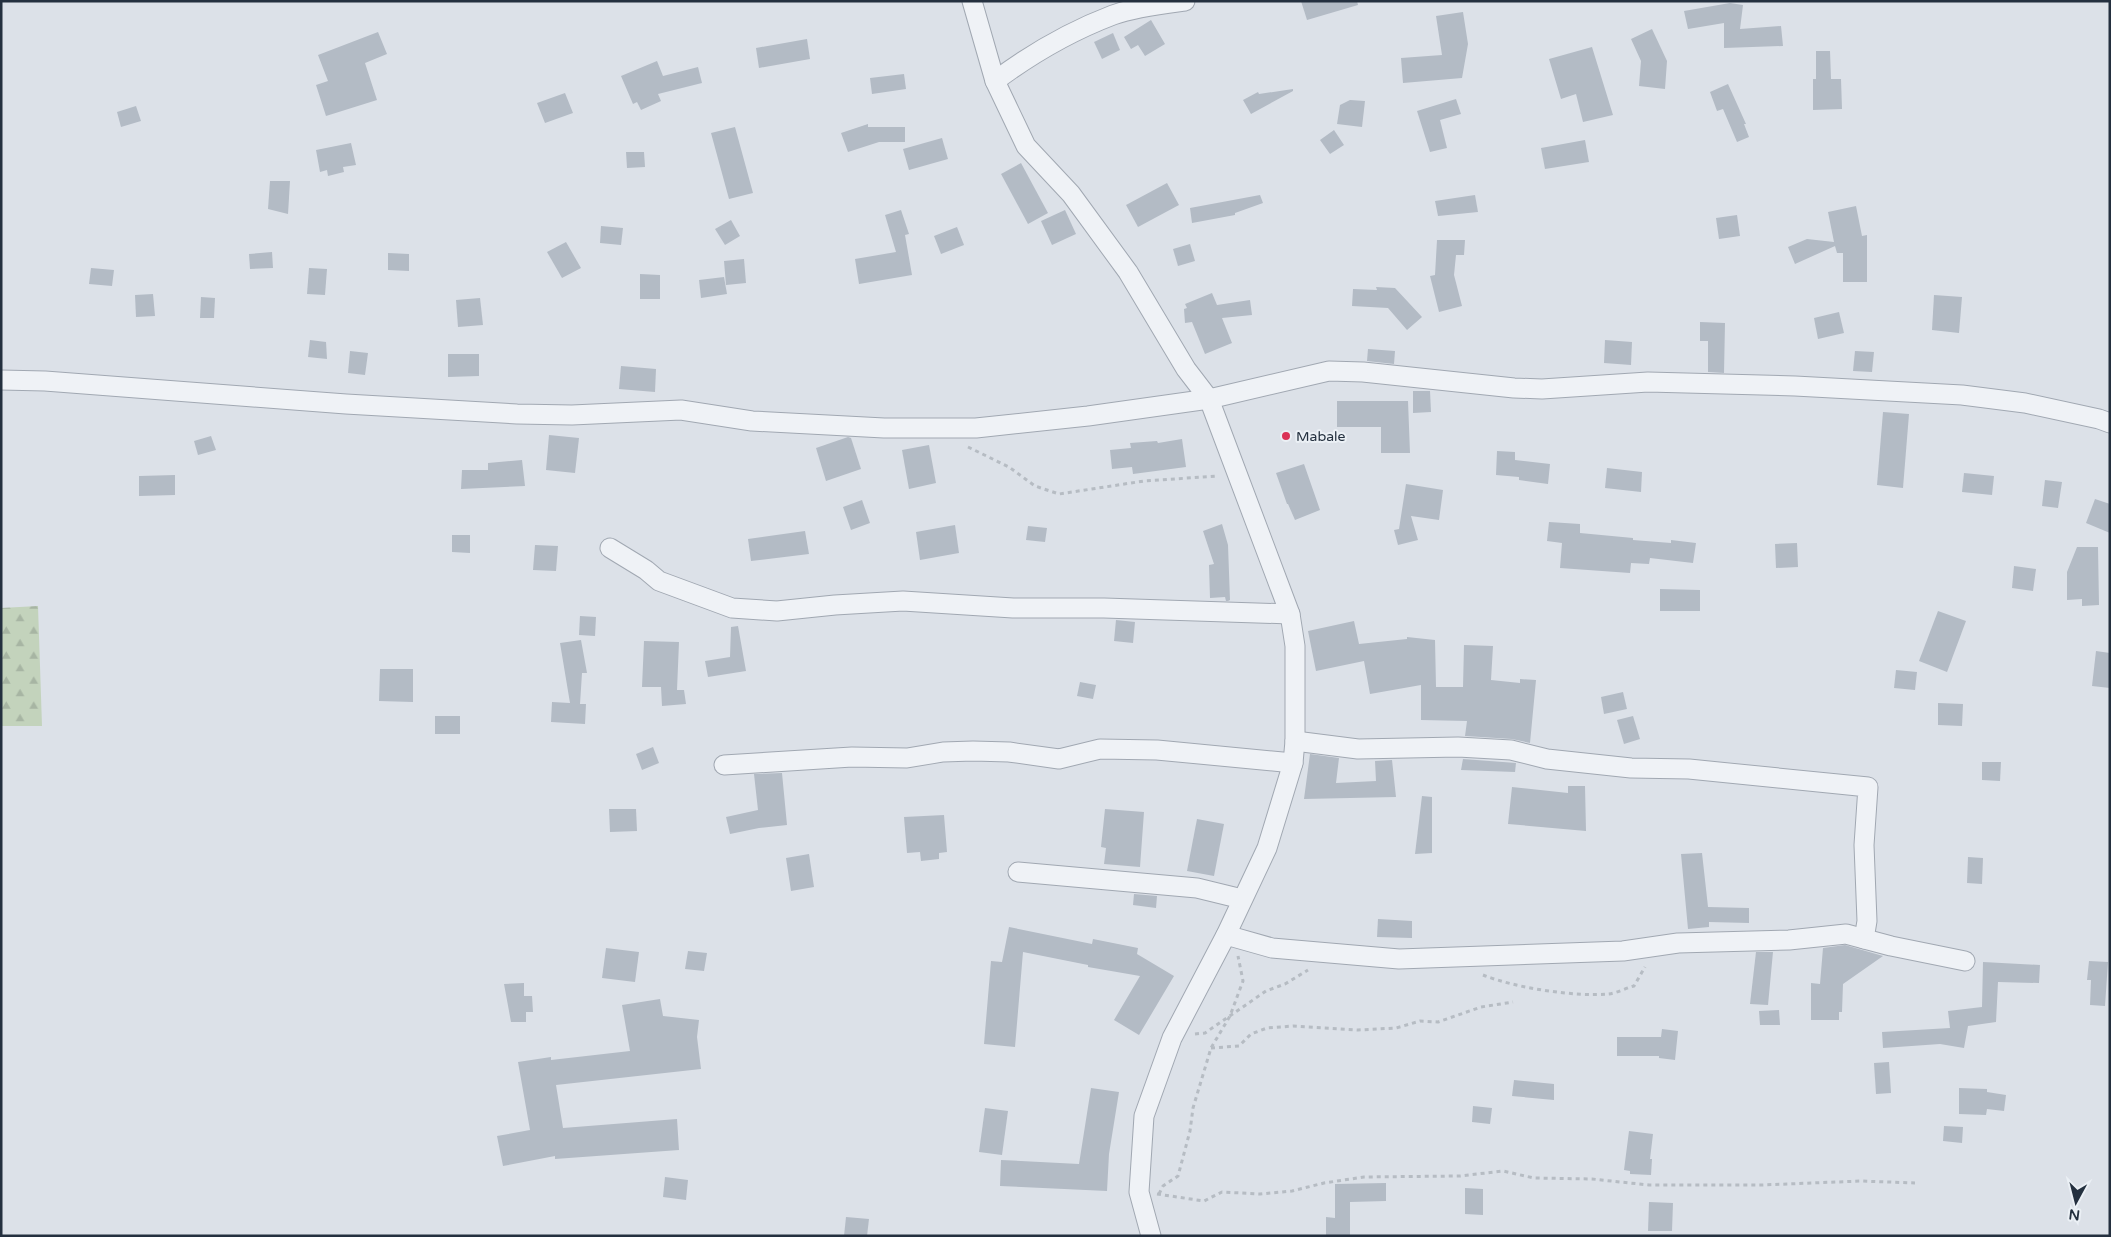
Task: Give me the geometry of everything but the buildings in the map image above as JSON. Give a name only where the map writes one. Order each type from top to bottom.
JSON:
[{"type":"street","points":[[972,1],[995,81],[1026,146],[1071,194],[1116,256],[1186,369],[1209,400],[1290,614],[1295,646],[1295,741],[1293,763],[1266,848],[1242,899],[1232,942],[1172,1038],[1144,1116],[1139,1192],[1151,1236]]},
{"type":"street","points":[[995,81],[1020,62],[1042,49],[1114,15],[1185,1]]},
{"type":"street","points":[[1,380],[45,381],[346,404],[517,414],[681,410],[752,421],[884,428],[976,428],[1209,400],[1329,370],[1514,388],[1542,389],[1648,382],[1795,386],[1962,395],[2025,403],[2110,423]]},
{"type":"street","points":[[610,548],[646,570],[658,581],[732,608],[776,611],[903,601],[1013,608],[1104,608],[1290,614]]},
{"type":"street","points":[[1295,741],[1358,749],[1458,747],[1511,750],[1547,759],[1631,768],[1689,769],[1868,787],[1864,845],[1867,921],[1864,939]]},
{"type":"street","points":[[724,766],[852,757],[907,758],[943,752],[973,751],[1009,752],[1059,758],[1100,749],[1157,750],[1293,763]]},
{"type":"street","points":[[1018,872],[1197,888],[1242,899]]},
{"type":"street","points":[[1232,942],[1272,948],[1399,958],[1623,952],[1678,943],[1790,940],[1846,934],[1965,961]]},
{"type":"path","points":[[948,427],[965,446],[1009,467],[1035,486],[1059,494],[1144,481],[1238,475]]},
{"type":"path","points":[[1159,1194],[1163,1186],[1178,1176],[1190,1131],[1193,1108],[1211,1048],[1230,1016],[1243,981],[1232,942]]},
{"type":"path","points":[[1477,973],[1495,980],[1528,987],[1583,994],[1610,994],[1634,986],[1655,952],[1656,946]]},
{"type":"path","points":[[1172,1038],[1204,1033],[1266,991],[1285,984],[1309,970]]},
{"type":"path","points":[[1211,1048],[1239,1046],[1251,1034],[1267,1028],[1293,1026],[1358,1030],[1396,1028],[1420,1021],[1438,1022],[1481,1007],[1513,1002]]},
{"type":"path","points":[[1139,1192],[1204,1201],[1222,1192],[1260,1194],[1292,1191],[1324,1183],[1364,1177],[1460,1176],[1503,1171],[1534,1178],[1592,1179],[1649,1185],[1762,1185],[1861,1181],[1914,1183]]},
{"type":"green space","points":[[38,606],[42,726],[1,726],[1,608]]},
{"type":"place","name":"Mabale","points":[[1286,436]]}]
